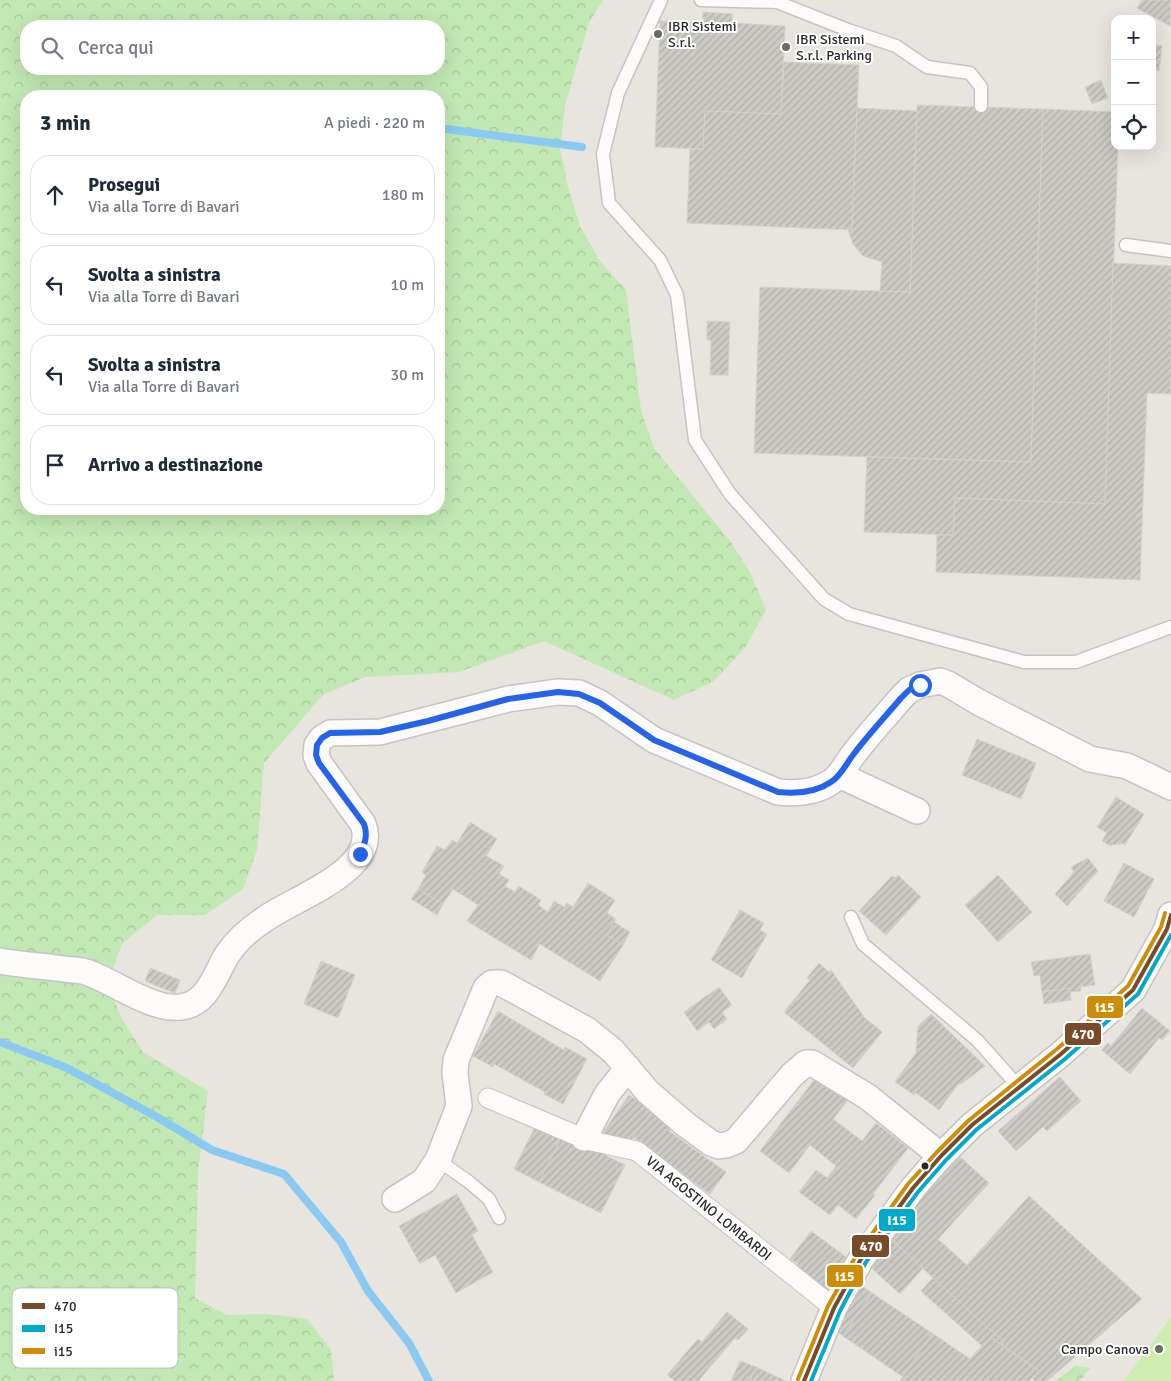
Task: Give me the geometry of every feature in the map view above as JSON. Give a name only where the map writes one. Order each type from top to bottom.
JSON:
[{"type":"street","points":[[0,961],[86,972],[150,1002],[181,1007],[199,999],[216,977],[227,955],[246,933],[266,918],[327,885],[354,862],[364,847],[366,832],[364,824],[319,763],[316,755],[317,745],[322,738],[330,733],[380,732],[508,699],[558,692],[579,694],[600,703],[654,740],[778,792],[798,794],[816,789],[831,782],[838,776],[853,754],[909,690],[920,685],[940,681],[1090,759],[1127,766],[1171,786]]},
{"type":"street","points":[[838,776],[917,811]]},
{"type":"street","points":[[804,1381],[834,1308],[862,1259],[913,1188],[972,1125],[1061,1054],[1134,990],[1167,929],[1171,915]]},
{"type":"street","points":[[395,1199],[424,1182],[438,1160],[458,1106],[455,1073],[456,1060],[486,988],[492,983],[501,983],[587,1030],[613,1051],[648,1092],[685,1124],[711,1143],[719,1146],[736,1141],[792,1075],[806,1063],[812,1062],[868,1097],[941,1156]]},
{"type":"street","points":[[584,1138],[607,1094],[628,1068]]},
{"type":"street","name":"VIA AGOSTINO LOMBARDI","points":[[488,1098],[584,1138],[637,1151],[834,1308]]},
{"type":"lane","points":[[661,0],[618,93],[602,154],[609,203],[660,260],[677,295],[695,440],[730,494],[824,599],[850,614],[1024,662],[1076,662],[1171,627]]},
{"type":"lane","points":[[701,0],[777,2],[848,30],[896,46],[928,66],[970,72],[981,88],[981,106]]},
{"type":"lane","points":[[1126,244],[1171,251]]},
{"type":"lane","points":[[851,917],[863,944],[977,1040],[1019,1087]]},
{"type":"lane","points":[[438,1160],[469,1182],[489,1200],[499,1218]]},
{"type":"green space","points":[[0,0],[603,0],[589,23],[565,105],[560,149],[568,187],[580,226],[600,261],[626,290],[641,410],[654,448],[730,541],[751,574],[766,610],[745,648],[714,681],[674,700],[544,641],[459,672],[365,677],[323,695],[264,763],[257,850],[243,889],[205,915],[157,915],[122,944],[107,983],[122,1019],[143,1052],[208,1091],[198,1173],[195,1298],[227,1315],[268,1314],[307,1319],[331,1350],[334,1381],[0,1381]]},
{"type":"green space","name":"Campo Canova","points":[[1171,1317],[1171,1381],[1124,1381]]},
{"type":"green space","points":[[1075,1366],[1090,1368],[1080,1381],[1056,1381]]},
{"type":"building","points":[[1142,0],[1171,0],[1170,26],[1156,18],[1156,15],[1150,15],[1137,8]]},
{"type":"building","points":[[703,12],[732,14],[732,23],[785,26],[781,114],[705,111],[703,149],[655,147],[660,21],[703,23]]},
{"type":"building","points":[[1156,45],[1162,46],[1159,71],[1156,70]]},
{"type":"building","points":[[784,62],[859,65],[852,230],[687,223],[690,149],[703,149],[705,111],[781,114]]},
{"type":"building","points":[[1101,80],[1108,98],[1092,104],[1085,87]]},
{"type":"building","points":[[917,105],[1043,109],[1031,462],[754,453],[760,287],[910,292]]},
{"type":"building","points":[[857,108],[917,111],[910,292],[880,291],[882,262],[863,256],[853,244],[848,230],[852,230]]},
{"type":"building","points":[[1043,109],[1111,112],[1111,150],[1118,150],[1105,504],[955,498],[953,535],[864,532],[867,457],[1031,462]]},
{"type":"building","points":[[1113,263],[1171,266],[1171,394],[1147,393],[1140,580],[936,572],[937,535],[953,535],[955,498],[1105,504]]},
{"type":"building","points":[[707,321],[730,322],[728,375],[710,375],[711,340],[707,340]]},
{"type":"building","points":[[977,739],[1036,763],[1021,799],[962,775]]},
{"type":"building","points":[[1116,797],[1144,814],[1125,845],[1117,843],[1111,846],[1102,841],[1107,833],[1097,827]]},
{"type":"building","points":[[470,822],[497,839],[486,856],[504,866],[499,874],[509,880],[505,886],[515,892],[519,886],[541,900],[538,905],[548,912],[554,901],[564,907],[567,903],[573,907],[588,883],[615,900],[607,913],[616,919],[607,935],[623,945],[600,981],[540,944],[531,960],[467,921],[478,905],[453,889],[443,904],[418,889],[426,875],[422,872],[437,846],[445,850],[452,840],[457,843]]},
{"type":"building","points":[[1088,858],[1098,871],[1067,906],[1055,894],[1074,872],[1071,867]]},
{"type":"building","points":[[1124,863],[1154,879],[1134,917],[1104,901]]},
{"type":"building","points":[[898,875],[921,897],[886,935],[859,911],[892,876],[895,878]]},
{"type":"building","points":[[998,875],[1032,912],[998,942],[965,905]]},
{"type":"building","points":[[418,889],[443,904],[437,915],[411,899]]},
{"type":"building","points":[[740,910],[764,923],[760,930],[767,934],[742,978],[711,960]]},
{"type":"building","points":[[614,922],[630,932],[623,945],[607,935]]},
{"type":"building","points":[[1090,954],[1095,985],[1080,987],[1081,991],[1070,992],[1070,988],[1042,992],[1040,975],[1034,976],[1031,962]]},
{"type":"building","points":[[321,961],[355,975],[338,1018],[304,1004]]},
{"type":"building","points":[[819,963],[829,972],[831,970],[864,1017],[882,1032],[853,1068],[784,1012],[810,980],[807,978]]},
{"type":"building","points":[[150,968],[180,980],[175,993],[145,981]]},
{"type":"building","points":[[719,987],[732,1005],[722,1012],[727,1019],[714,1029],[709,1022],[697,1031],[684,1012]]},
{"type":"building","points":[[1070,988],[1071,1000],[1044,1004],[1042,992]]},
{"type":"building","points":[[1142,1008],[1170,1031],[1162,1040],[1159,1038],[1130,1074],[1102,1050],[1108,1043],[1111,1046]]},
{"type":"building","points":[[498,1011],[564,1050],[565,1047],[587,1059],[563,1104],[494,1064],[493,1067],[473,1056]]},
{"type":"building","points":[[931,1014],[985,1066],[961,1084],[959,1083],[939,1110],[916,1093],[914,1095],[895,1082],[916,1053],[918,1026]]},
{"type":"building","points":[[817,1076],[848,1100],[833,1119],[862,1141],[876,1123],[908,1148],[856,1219],[838,1205],[830,1215],[799,1192],[816,1170],[827,1178],[836,1166],[810,1145],[789,1173],[760,1151]]},
{"type":"building","points":[[1060,1077],[1081,1101],[1047,1131],[1043,1127],[1016,1151],[998,1131]]},
{"type":"building","points":[[629,1095],[652,1111],[629,1143],[604,1136],[604,1131]]},
{"type":"building","points":[[652,1111],[673,1125],[669,1131],[726,1172],[710,1194],[633,1137]]},
{"type":"building","points":[[538,1121],[563,1134],[539,1182],[514,1169]]},
{"type":"building","points":[[563,1134],[625,1165],[601,1213],[539,1182]]},
{"type":"building","points":[[958,1155],[989,1183],[938,1239],[970,1268],[948,1292],[889,1237]]},
{"type":"building","points":[[457,1194],[478,1231],[472,1235],[493,1272],[456,1293],[435,1255],[420,1264],[399,1226]]},
{"type":"building","points":[[1029,1196],[1142,1299],[1047,1381],[1035,1381],[1032,1378],[1039,1371],[1002,1345],[1004,1342],[948,1292],[970,1268],[967,1265]]},
{"type":"building","points":[[811,1231],[850,1260],[827,1290],[796,1267],[798,1264],[790,1259]]},
{"type":"building","points":[[885,1234],[923,1268],[900,1294],[868,1265]]},
{"type":"building","points":[[933,1278],[1004,1342],[1002,1345],[990,1337],[982,1346],[921,1291]]},
{"type":"building","points":[[856,1282],[872,1293],[843,1336],[834,1329]]},
{"type":"building","points":[[872,1293],[932,1333],[903,1377],[843,1336]]},
{"type":"building","points":[[727,1312],[748,1329],[738,1340],[735,1338],[698,1381],[675,1381],[667,1375],[698,1339],[702,1342]]},
{"type":"building","points":[[932,1333],[970,1359],[990,1337],[1039,1371],[1029,1381],[900,1381]]},
{"type":"building","points":[[740,1361],[756,1367],[750,1381],[731,1381]]},
{"type":"building","points":[[756,1367],[786,1381],[750,1381]]},
{"type":"waterway","points":[[445,129],[582,147]]},
{"type":"waterway","points":[[0,1042],[67,1068],[157,1117],[212,1150],[284,1174],[341,1242],[368,1291],[409,1343],[429,1381]]},
{"type":"transit line","name":"i15","points":[[798,1379],[828,1306],[856,1256],[908,1184],[968,1121],[1057,1049],[1128,986],[1161,927],[1165,913]]},
{"type":"transit line","name":"470","points":[[804,1381],[834,1308],[861,1259],[913,1188],[972,1125],[1061,1054],[1133,990],[1167,929],[1171,915]]},
{"type":"transit line","name":"I15","points":[[811,1381],[840,1311],[866,1262],[918,1192],[976,1130],[1065,1059],[1138,994],[1171,935]]},
{"type":"place","name":"IBR Sistemi S.r.l.","points":[[658,34]]},
{"type":"place","name":"IBR Sistemi S.r.l. Parking","points":[[786,47]]},
{"type":"place","name":"Campo Canova","points":[[1159,1349]]},
{"type":"route","points":[[360,854],[364,847],[366,832],[364,824],[319,763],[316,755],[317,745],[322,738],[330,733],[380,732],[508,699],[558,692],[579,694],[600,703],[654,740],[778,792],[798,794],[816,789],[831,782],[838,776],[853,754],[901,698],[909,690],[920,685]]}]
